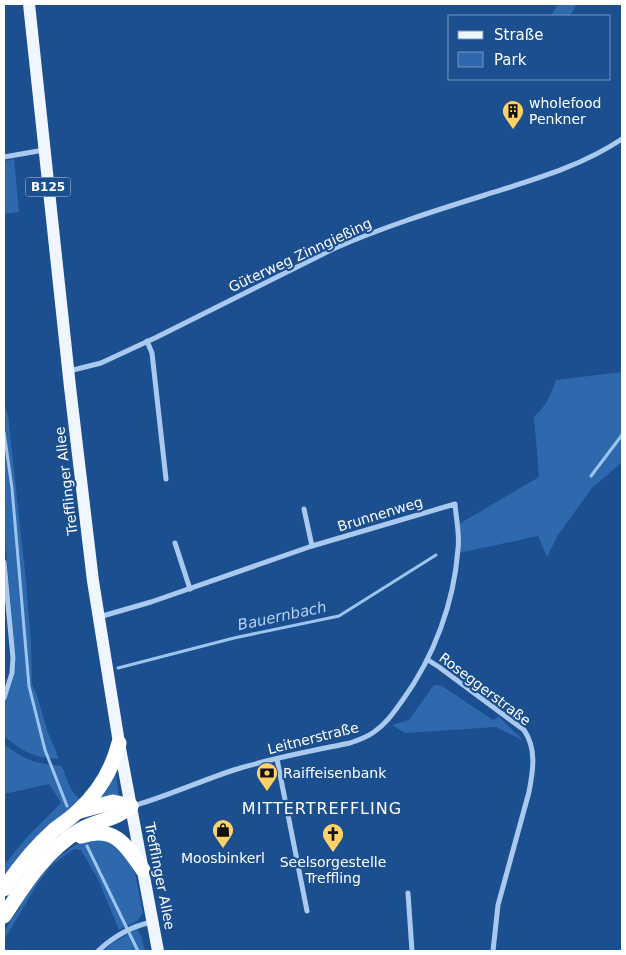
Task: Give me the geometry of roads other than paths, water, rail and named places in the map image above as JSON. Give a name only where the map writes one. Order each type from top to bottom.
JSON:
[{"type":"highway","points":[[4,888],[36,848],[54,830],[79,811],[101,787],[109,773],[119,743]]},
{"type":"highway","points":[[79,811],[113,802],[131,806]]},
{"type":"highway","points":[[4,916],[18,893],[40,865],[59,846],[83,829],[122,815],[131,806]]},
{"type":"highway","points":[[59,846],[96,832],[111,834],[128,847],[143,870]]},
{"type":"main road","name":"Trefflinger Allee","points":[[29,4],[44,150],[72,370],[84,513],[119,743],[158,951]]},
{"type":"street","name":"Güterweg Zinngießing","points":[[72,370],[101,363],[361,236],[578,164],[602,153],[622,139]]},
{"type":"street","points":[[4,157],[44,150]]},
{"type":"street","points":[[147,341],[152,353],[166,479]]},
{"type":"street","name":"Brunnenweg","points":[[99,617],[190,589],[312,546],[456,504]]},
{"type":"street","name":"Leitnerstraße","points":[[131,806],[161,798],[232,770],[277,758],[350,743],[376,731],[414,684],[438,638],[451,590],[459,548],[456,504]]},
{"type":"street","points":[[304,509],[312,546]]},
{"type":"street","points":[[175,543],[190,589]]},
{"type":"street","points":[[4,562],[13,658],[12,673],[4,698]]},
{"type":"street","name":"Roseggerstraße","points":[[428,660],[500,711],[524,730],[530,739],[533,754],[533,773],[525,812],[500,896],[494,951]]},
{"type":"street","points":[[277,758],[307,911]]},
{"type":"street","points":[[408,893],[412,951]]},
{"type":"street","points":[[98,951],[122,933],[136,926],[152,922]]},
{"type":"waterway","points":[[4,432],[12,488],[29,686],[45,750],[67,806]]},
{"type":"waterway","points":[[591,476],[622,435]]},
{"type":"waterway","name":"Bauernbach","points":[[118,668],[234,638],[339,616],[436,555]]},
{"type":"waterway","points":[[87,846],[138,951]]},
{"type":"place","name":"wholefood Penkner","points":[[513,130]]},
{"type":"place","name":"Raiffeisenbank","points":[[267,792]]},
{"type":"place","name":"Moosbinkerl","points":[[223,849]]},
{"type":"place","name":"Seelsorgestelle Treffling","points":[[333,853]]},
{"type":"district","name":"MITTERTREFFLING","points":[[322,808]]}]
